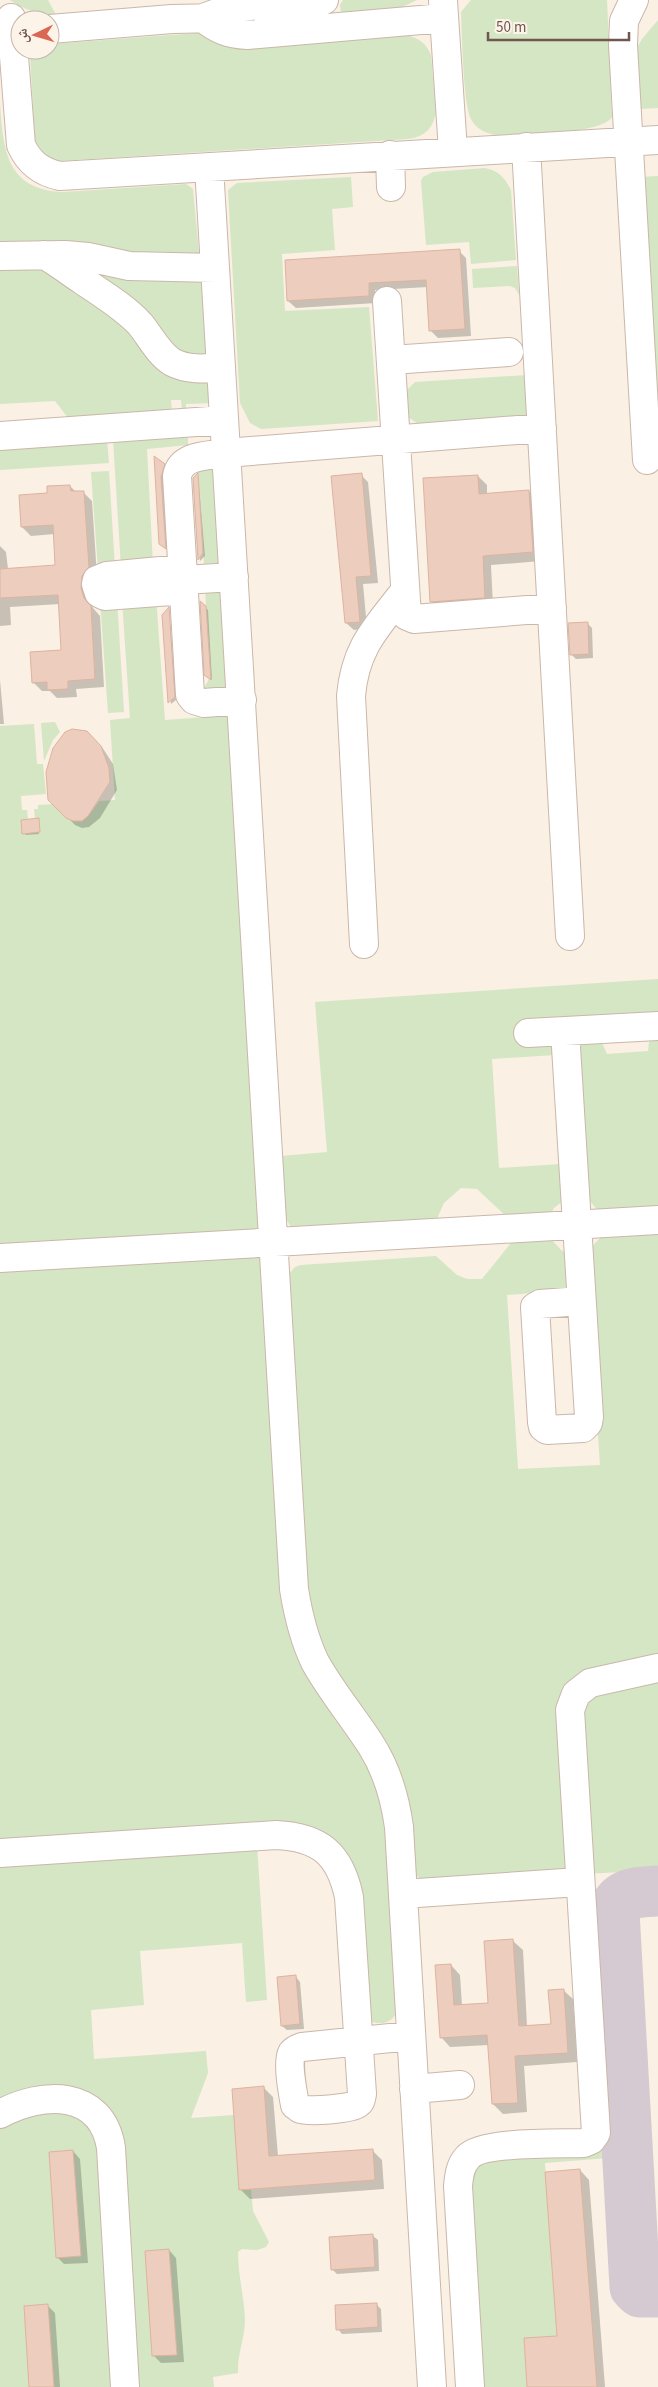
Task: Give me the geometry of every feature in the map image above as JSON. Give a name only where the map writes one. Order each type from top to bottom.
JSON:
[{"type":"street","points":[[60,28],[172,19],[204,9],[225,10],[288,0]]},
{"type":"street","points":[[204,9],[236,18],[291,13],[324,0]]},
{"type":"street","points":[[634,0],[624,21],[623,45],[628,142],[652,421],[648,460]]},
{"type":"street","points":[[204,9],[216,28],[231,34],[247,35],[444,9],[453,151]]},
{"type":"street","points":[[14,60],[20,136],[25,153],[36,166],[52,174],[69,176],[453,151],[658,140]]},
{"type":"street","points":[[526,147],[570,936]]},
{"type":"street","points":[[390,155],[391,187]]},
{"type":"street","points":[[209,167],[294,1589],[298,1614],[315,1662],[372,1746],[390,1786],[399,1827],[432,2387]]},
{"type":"street","points":[[44,255],[60,263],[116,302],[140,325],[170,361],[182,367],[221,367]]},
{"type":"street","points":[[0,256],[88,257],[129,266],[215,268]]},
{"type":"street","points":[[387,301],[407,616],[414,619],[552,608]]},
{"type":"street","points":[[391,360],[508,352]]},
{"type":"street","points":[[0,436],[224,420]]},
{"type":"street","points":[[242,700],[199,703],[190,695],[178,470],[186,461],[226,453],[542,428]]},
{"type":"street","points":[[183,580],[234,577]]},
{"type":"street","points":[[364,944],[351,696],[352,678],[364,644],[404,592]]},
{"type":"street","points":[[528,1033],[658,1026]]},
{"type":"street","points":[[565,1031],[580,1301]]},
{"type":"street","points":[[0,1258],[658,1220]]},
{"type":"street","points":[[470,2387],[458,2186],[462,2166],[468,2156],[487,2148],[584,2143],[591,2140],[596,2133],[570,1718],[573,1700],[581,1688],[598,1680],[658,1668]]},
{"type":"street","points":[[0,1853],[276,1835],[297,1836],[317,1844],[333,1858],[344,1876],[349,1897],[358,2041],[410,2036]]},
{"type":"street","points":[[403,1894],[579,1882]]},
{"type":"street","points":[[414,2089],[460,2086]]},
{"type":"street","points":[[0,2114],[30,2103],[66,2099],[76,2101],[94,2111],[106,2128],[111,2148],[125,2387]]},
{"type":"green space","points":[[10,0],[48,0],[53,10],[29,10]]},
{"type":"green space","points":[[343,0],[417,0],[394,11],[344,16],[341,13],[340,5]]},
{"type":"green space","points":[[471,0],[607,0],[612,117],[605,123],[592,127],[540,134],[496,135],[478,128],[468,111],[463,68],[461,12]]},
{"type":"green space","points":[[658,20],[658,108],[640,109],[637,48]]},
{"type":"green space","points":[[198,33],[223,45],[406,35],[418,39],[427,47],[431,55],[435,118],[427,131],[419,136],[408,139],[60,161],[48,157],[39,149],[35,141],[30,60],[60,60],[60,43]]},
{"type":"green space","points":[[0,103],[6,151],[11,164],[19,175],[30,184],[44,189],[63,192],[186,184],[193,189],[213,403],[186,404],[186,411],[182,411],[181,400],[171,400],[172,412],[69,419],[55,401],[0,404]]},
{"type":"green space","points":[[485,168],[501,176],[511,190],[516,260],[471,264],[469,242],[426,245],[421,181],[423,177],[433,172]]},
{"type":"green space","points":[[658,176],[658,401],[656,401],[641,177]]},
{"type":"green space","points":[[351,177],[353,207],[332,209],[335,250],[282,254],[285,311],[369,307],[378,421],[261,429],[250,423],[240,403],[228,190],[237,183]]},
{"type":"green space","points":[[517,266],[519,295],[515,288],[509,286],[473,288],[472,269]]},
{"type":"green space","points":[[526,375],[526,416],[420,425],[405,415],[404,393],[415,382]]},
{"type":"green space","points":[[188,434],[188,445],[147,449],[153,565],[121,568],[113,439]]},
{"type":"green space","points":[[107,438],[109,463],[0,470],[0,446]]},
{"type":"green space","points":[[212,468],[215,470],[219,563],[204,564],[198,469]]},
{"type":"green space","points":[[109,471],[115,568],[98,569],[91,472]]},
{"type":"green space","points":[[205,589],[221,590],[231,682],[226,688],[203,690],[209,679],[211,679]]},
{"type":"green space","points":[[156,597],[165,720],[234,715],[254,1158],[265,1335],[286,1602],[367,1759],[384,1804],[397,2011],[392,2019],[382,2023],[369,2021],[337,1845],[0,1843],[0,726],[34,724],[37,764],[43,764],[46,794],[21,796],[22,810],[27,810],[28,819],[22,834],[40,832],[39,819],[35,819],[34,809],[38,809],[38,805],[54,804],[66,817],[77,820],[88,815],[99,801],[115,800],[110,720],[130,718],[122,600]]},
{"type":"green space","points":[[117,599],[124,712],[108,713],[100,600]]},
{"type":"green space","points":[[55,722],[60,732],[53,740],[44,761],[41,723]]},
{"type":"green space","points":[[658,979],[658,1017],[548,1045],[554,1050],[555,1055],[492,1059],[499,1168],[561,1164],[563,1201],[554,1208],[549,1217],[508,1218],[477,1189],[461,1188],[444,1203],[435,1223],[293,1229],[288,1222],[282,1204],[281,1156],[327,1152],[315,1002]]},
{"type":"green space","points":[[658,1034],[658,1210],[600,1213],[589,1200],[578,1043],[598,1040],[602,1043],[607,1054],[648,1051],[649,1042]]},
{"type":"green space","points":[[658,1234],[658,1870],[424,1883],[416,1875],[338,1677],[322,1647],[307,1601],[288,1275],[295,1267],[301,1265],[436,1256],[457,1275],[467,1279],[482,1279],[511,1243],[552,1240],[561,1250],[568,1253],[569,1290],[507,1295],[518,1469],[600,1465],[586,1253],[600,1238]]},
{"type":"green space","points":[[257,1844],[267,2000],[246,2002],[242,1943],[140,1951],[144,2005],[91,2010],[94,2059],[206,2051],[208,2073],[191,2118],[234,2115],[251,2189],[253,2211],[269,2242],[266,2247],[257,2250],[242,2249],[238,2252],[245,2319],[238,2373],[213,2377],[214,2387],[134,2387],[111,2118],[0,2100],[0,1860]]},
{"type":"green space","points":[[594,1891],[608,2158],[545,2163],[557,2336],[524,2338],[527,2387],[475,2387],[471,2162],[588,2146]]},
{"type":"green space","points":[[57,2110],[90,2122],[96,2144],[113,2387],[0,2387],[0,2125],[10,2120]]},
{"type":"building","points":[[460,249],[465,329],[429,331],[426,280],[369,283],[369,296],[287,301],[285,260]]},
{"type":"building","points":[[154,456],[165,464],[161,477],[166,549],[159,544]]},
{"type":"building","points":[[198,473],[203,553],[198,560],[193,478]]},
{"type":"building","points":[[362,473],[371,576],[356,577],[360,622],[345,623],[331,476]]},
{"type":"building","points":[[478,475],[479,494],[529,490],[533,552],[483,556],[485,598],[430,602],[423,478]]},
{"type":"building","points":[[70,485],[71,491],[84,491],[89,567],[82,576],[81,588],[84,598],[91,606],[95,679],[68,681],[68,689],[47,690],[47,682],[32,683],[30,652],[61,650],[58,595],[0,598],[0,569],[55,565],[53,525],[21,527],[19,495],[47,493],[47,486]]},
{"type":"building","points":[[200,601],[206,606],[211,680],[204,675]]},
{"type":"building","points":[[169,607],[175,697],[168,703],[162,615]]},
{"type":"building","points":[[588,622],[589,654],[570,655],[568,623]]},
{"type":"building","points":[[72,729],[87,731],[101,746],[109,768],[110,782],[88,816],[82,821],[73,821],[66,818],[48,800],[46,772],[53,748],[65,732]]},
{"type":"building","points":[[39,818],[40,832],[22,834],[21,820]]},
{"type":"building","points":[[513,1939],[519,2026],[551,2024],[548,1990],[564,1989],[568,2053],[515,2056],[518,2103],[492,2104],[487,2035],[440,2038],[435,1965],[451,1964],[454,2005],[488,2003],[484,1941]]},
{"type":"building","points":[[296,1975],[300,2024],[281,2026],[277,1977]]},
{"type":"building","points":[[264,2086],[269,2156],[373,2149],[375,2180],[239,2190],[232,2089]]},
{"type":"building","points":[[73,2150],[81,2256],[56,2258],[49,2152]]},
{"type":"building","points":[[580,2169],[597,2387],[527,2387],[524,2338],[557,2336],[545,2172]]},
{"type":"building","points":[[373,2234],[375,2267],[331,2270],[329,2237]]},
{"type":"building","points":[[169,2249],[177,2355],[152,2356],[145,2251]]},
{"type":"building","points":[[377,2303],[378,2327],[336,2330],[335,2305]]},
{"type":"building","points":[[48,2304],[54,2387],[29,2387],[24,2306]]},
{"type":"taxiway","points":[[658,1891],[625,1896],[620,1900],[614,1912],[635,2287],[640,2292],[658,2292]]}]
